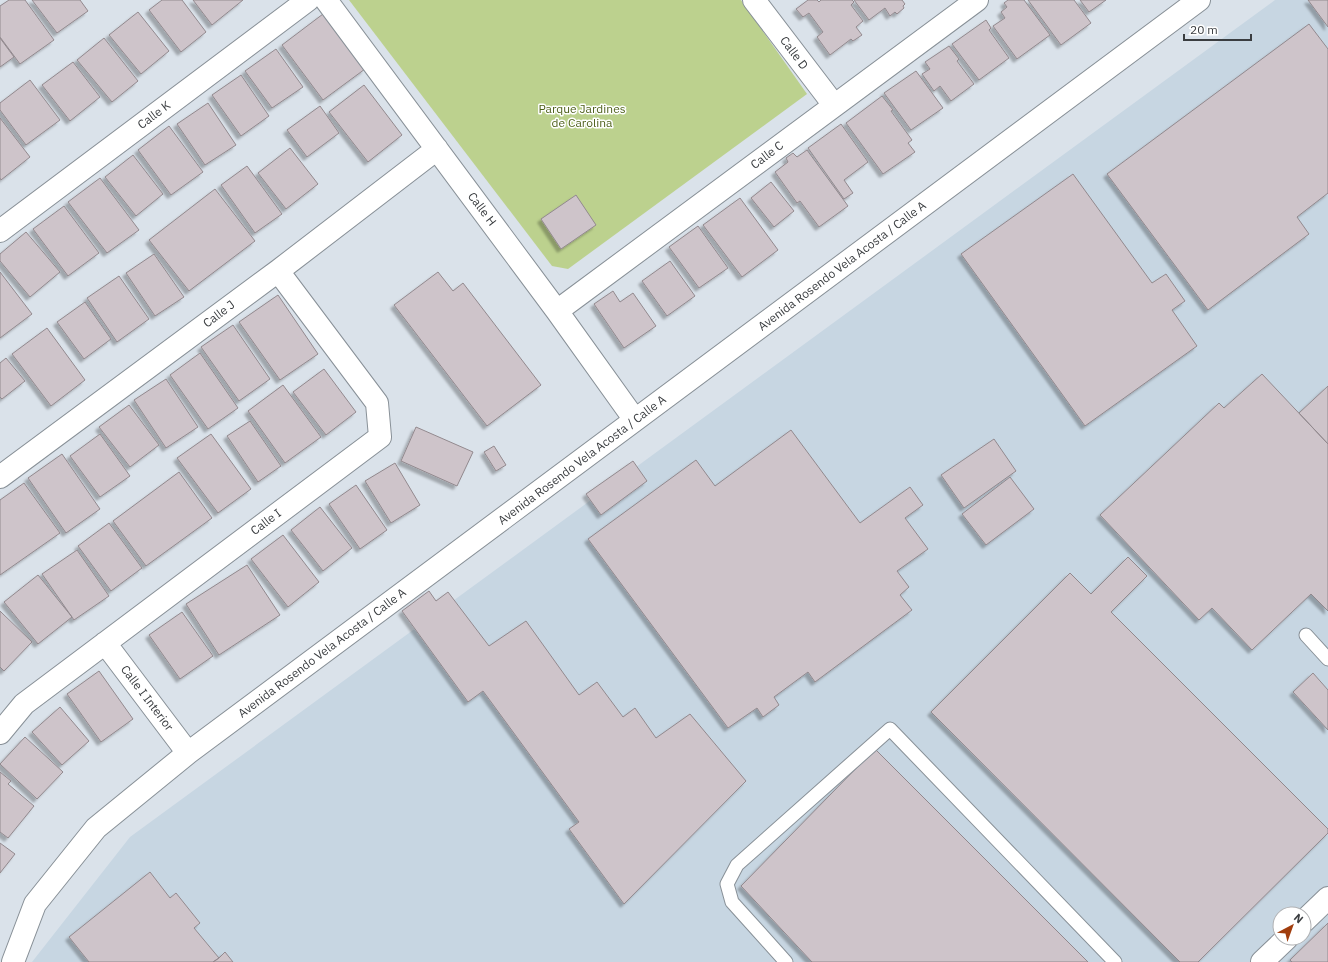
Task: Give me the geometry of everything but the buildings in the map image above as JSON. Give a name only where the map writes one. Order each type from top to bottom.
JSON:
[{"type":"street","name":"Calle K","points":[[0,231],[308,0]]},
{"type":"street","name":"Calle H","points":[[326,0],[557,311],[635,420]]},
{"type":"street","name":"Calle D","points":[[754,0],[834,105]]},
{"type":"street","name":"Calle C","points":[[557,311],[977,0]]},
{"type":"street","name":"Avenida Rosendo Vela Acosta / Calle A","points":[[13,962],[35,904],[96,828],[188,753],[1199,0]]},
{"type":"street","name":"Calle J","points":[[0,477],[278,271],[437,149]]},
{"type":"street","name":"Calle I","points":[[0,733],[24,704],[380,437],[376,403],[278,271]]},
{"type":"street","name":"Calle I Interior","points":[[105,643],[188,753]]},
{"type":"street","points":[[1312,913],[1328,898]]},
{"type":"street","points":[[1262,962],[1279,946]]},
{"type":"lane","points":[[1306,635],[1328,660]]},
{"type":"lane","points":[[786,962],[732,902],[727,884],[737,865],[890,729],[1115,962]]},
{"type":"shaded area","points":[[1275,0],[1328,0],[1328,962],[32,962],[130,837]]},
{"type":"green space","name":"Parque Jardines de Carolina","points":[[349,0],[741,0],[807,94],[568,269],[552,266]]}]
